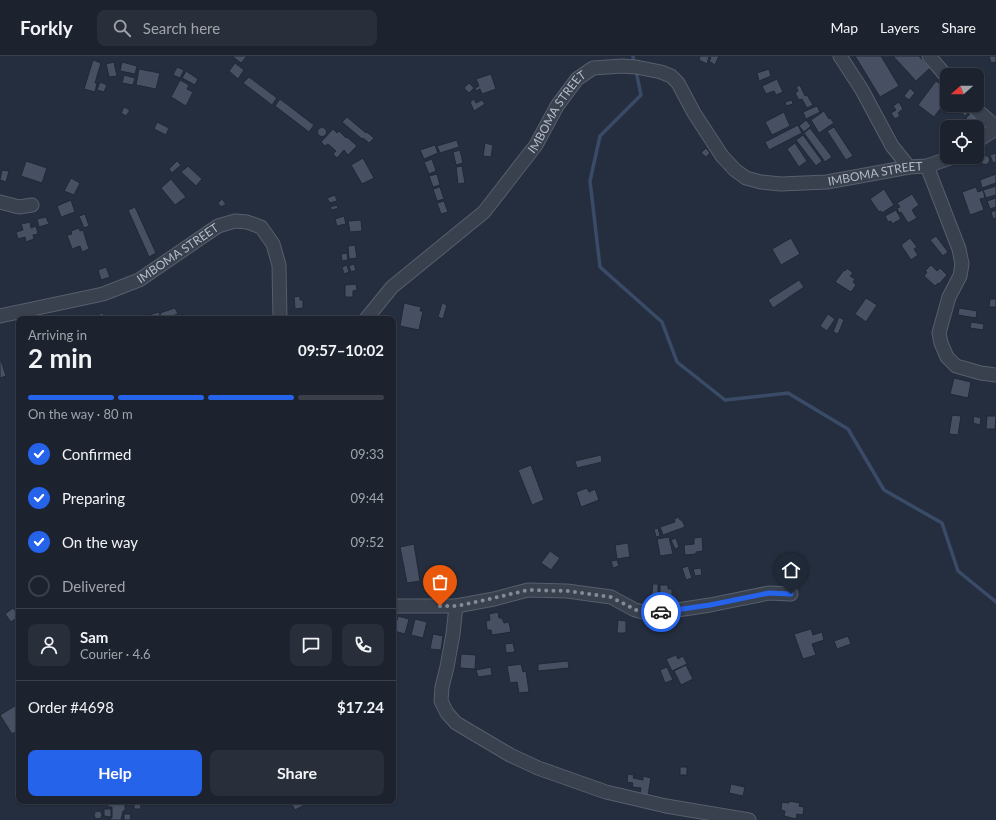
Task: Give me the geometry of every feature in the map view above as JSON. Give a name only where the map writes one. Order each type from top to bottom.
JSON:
[{"type":"street","points":[[840,56],[862,90],[892,146],[908,167]]},
{"type":"street","points":[[930,56],[940,68]]},
{"type":"street","name":"IMBOMA STREET","points":[[368,316],[392,287],[484,212],[536,145],[557,106],[577,79],[593,68],[637,64],[671,76],[678,83],[694,113],[722,156],[735,170],[746,178],[761,182],[781,184],[827,182],[908,167],[927,166],[940,162]]},
{"type":"street","points":[[979,112],[996,126],[984,136]]},
{"type":"street","points":[[927,166],[958,249],[962,264],[960,276],[949,297],[939,333],[941,343],[947,357],[956,366],[981,373],[996,375]]},
{"type":"street","points":[[0,202],[19,207],[32,205]]},
{"type":"street","name":"IMBOMA STREET","points":[[0,316],[104,294],[139,280],[218,226],[235,221],[247,222],[261,227],[273,244],[279,265],[280,316]]},
{"type":"street","points":[[396,606],[456,606],[494,599],[528,590],[567,591],[611,597],[636,610],[651,614],[710,605],[769,593],[791,594]]},
{"type":"street","points":[[456,606],[448,667],[442,687],[441,701],[447,713],[456,723],[510,755],[538,768],[606,792],[666,806],[728,818],[749,820]]},
{"type":"building","points":[[232,56],[247,56],[241,63]]},
{"type":"building","points":[[700,56],[719,56],[715,65],[709,61],[711,58],[709,57],[707,64],[699,60]]},
{"type":"building","points":[[855,56],[881,56],[899,86],[880,97]]},
{"type":"building","points":[[893,56],[919,56],[930,68],[916,81]]},
{"type":"building","points":[[989,56],[996,56],[996,62],[991,63]]},
{"type":"building","points":[[93,60],[101,63],[95,83],[97,83],[95,92],[84,89]]},
{"type":"building","points":[[114,62],[117,76],[109,77],[106,64]]},
{"type":"building","points":[[122,62],[137,66],[135,74],[120,71]]},
{"type":"building","points":[[235,63],[244,70],[238,79],[229,71]]},
{"type":"building","points":[[177,67],[184,70],[180,78],[173,75]]},
{"type":"building","points":[[139,69],[160,73],[156,89],[136,85]]},
{"type":"building","points":[[769,69],[771,76],[759,81],[757,73]]},
{"type":"building","points":[[186,71],[198,79],[195,85],[182,78]]},
{"type":"building","points":[[491,74],[496,89],[482,94],[480,89],[476,91],[475,88],[479,86],[476,79]]},
{"type":"building","points":[[124,75],[135,78],[133,85],[122,83]]},
{"type":"building","points":[[249,77],[277,98],[272,105],[243,83]]},
{"type":"building","points":[[777,79],[783,92],[776,95],[774,91],[766,94],[762,86]]},
{"type":"building","points":[[180,80],[189,85],[187,89],[193,92],[186,106],[171,97]]},
{"type":"building","points":[[936,81],[940,84],[940,109],[934,117],[918,105]]},
{"type":"building","points":[[100,82],[107,85],[104,92],[97,90]]},
{"type":"building","points":[[469,83],[474,88],[469,93],[464,88]]},
{"type":"building","points":[[800,85],[805,96],[807,95],[813,105],[807,108],[802,99],[799,100],[795,93],[798,91],[796,87]]},
{"type":"building","points":[[910,88],[915,93],[909,100],[904,96]]},
{"type":"building","points":[[280,99],[314,125],[309,132],[275,106]]},
{"type":"building","points":[[474,99],[476,103],[482,100],[485,104],[474,111],[470,102]]},
{"type":"building","points":[[792,100],[793,104],[786,106],[785,102]]},
{"type":"building","points":[[899,102],[903,109],[898,113],[900,116],[895,119],[891,113],[896,110],[893,106]]},
{"type":"building","points":[[817,106],[820,112],[806,119],[803,112]]},
{"type":"building","points":[[124,107],[130,110],[126,116],[121,113]]},
{"type":"building","points":[[824,111],[829,119],[830,118],[834,123],[819,133],[811,120]]},
{"type":"building","points":[[784,112],[790,126],[772,135],[765,122]]},
{"type":"building","points":[[961,112],[969,112],[965,116]]},
{"type":"building","points":[[972,112],[978,116],[974,120],[968,120],[966,118]]},
{"type":"building","points":[[347,117],[374,138],[369,143],[363,138],[362,139],[342,122]]},
{"type":"building","points":[[806,120],[811,126],[804,132],[799,126]]},
{"type":"building","points":[[157,122],[169,128],[166,135],[154,129]]},
{"type":"building","points":[[798,125],[802,133],[769,150],[765,142]]},
{"type":"building","points":[[322,127],[327,132],[322,137],[317,132]]},
{"type":"building","points":[[834,127],[853,156],[846,160],[827,131]]},
{"type":"building","points":[[810,128],[832,157],[825,162],[804,133]]},
{"type":"building","points":[[333,129],[337,133],[339,131],[357,146],[348,155],[344,150],[337,158],[333,154],[336,151],[328,144],[325,146],[321,142]]},
{"type":"building","points":[[803,135],[822,161],[816,166],[796,140]]},
{"type":"building","points":[[457,140],[459,147],[440,153],[437,146]]},
{"type":"building","points":[[485,143],[493,145],[491,157],[483,156]]},
{"type":"building","points":[[795,143],[807,161],[799,167],[787,149]]},
{"type":"building","points":[[435,145],[438,153],[424,159],[420,150]]},
{"type":"building","points":[[706,148],[710,153],[706,157],[701,153]]},
{"type":"building","points":[[460,150],[463,163],[456,165],[453,152]]},
{"type":"building","points":[[996,153],[996,162],[993,163],[990,155]]},
{"type":"building","points":[[984,156],[989,158],[989,162],[984,164]]},
{"type":"building","points":[[363,158],[374,178],[362,184],[351,165]]},
{"type":"building","points":[[432,159],[436,171],[429,174],[424,162]]},
{"type":"building","points":[[26,161],[47,168],[42,183],[21,176]]},
{"type":"building","points":[[177,161],[181,165],[172,173],[169,169]]},
{"type":"building","points":[[188,166],[202,179],[196,186],[181,172]]},
{"type":"building","points":[[462,166],[465,183],[458,184],[456,167]]},
{"type":"building","points":[[2,170],[9,171],[6,182],[0,180]]},
{"type":"building","points":[[437,174],[440,185],[433,187],[429,176]]},
{"type":"building","points":[[996,174],[996,183],[982,188],[980,180]]},
{"type":"building","points":[[71,178],[80,183],[74,195],[64,191]]},
{"type":"building","points":[[171,179],[186,197],[175,205],[161,188]]},
{"type":"building","points":[[996,186],[996,195],[986,198],[983,190]]},
{"type":"building","points":[[440,187],[444,199],[437,201],[433,189]]},
{"type":"building","points":[[976,187],[978,192],[983,190],[985,198],[980,199],[984,210],[970,215],[962,192]]},
{"type":"building","points":[[884,189],[894,205],[882,213],[881,211],[879,212],[870,199]]},
{"type":"building","points":[[912,194],[919,205],[912,210],[917,218],[908,223],[901,212],[899,213],[897,208],[900,207],[897,203]]},
{"type":"building","points":[[335,195],[337,201],[330,203],[327,198]]},
{"type":"building","points":[[996,198],[996,207],[990,209],[987,201]]},
{"type":"building","points":[[222,199],[226,204],[221,207],[218,203]]},
{"type":"building","points":[[71,200],[75,212],[61,217],[57,206]]},
{"type":"building","points":[[444,201],[448,212],[441,214],[437,203]]},
{"type":"building","points":[[337,205],[338,208],[332,210],[330,207]]},
{"type":"building","points":[[135,207],[156,253],[149,257],[128,210]]},
{"type":"building","points":[[896,210],[901,219],[892,224],[891,221],[888,222],[885,216]]},
{"type":"building","points":[[996,210],[996,218],[993,219],[991,212]]},
{"type":"building","points":[[85,214],[89,226],[84,228],[79,216]]},
{"type":"building","points":[[344,216],[346,224],[337,226],[335,219]]},
{"type":"building","points":[[46,217],[49,224],[39,227],[37,219]]},
{"type":"building","points":[[361,220],[362,231],[350,232],[348,221]]},
{"type":"building","points":[[30,222],[31,228],[36,226],[38,234],[33,235],[34,239],[26,242],[25,237],[18,239],[16,232],[23,230],[21,224]]},
{"type":"building","points":[[79,228],[80,231],[83,230],[89,249],[82,252],[80,246],[72,249],[67,235],[72,234],[71,231]]},
{"type":"building","points":[[936,236],[948,252],[943,256],[930,240]]},
{"type":"building","points":[[791,238],[800,254],[781,265],[772,249]]},
{"type":"building","points":[[910,238],[917,247],[914,249],[918,255],[911,260],[901,245]]},
{"type":"building","points":[[355,245],[357,258],[349,259],[348,246]]},
{"type":"building","points":[[347,253],[348,260],[342,261],[341,254]]},
{"type":"building","points":[[354,264],[356,270],[351,272],[349,266]]},
{"type":"building","points":[[347,265],[349,272],[344,274],[342,267]]},
{"type":"building","points":[[931,265],[937,271],[940,268],[947,275],[939,284],[938,283],[935,286],[924,276],[927,272],[925,271]]},
{"type":"building","points":[[106,267],[110,277],[101,280],[98,270]]},
{"type":"building","points":[[847,268],[853,273],[850,276],[855,279],[853,282],[856,285],[851,292],[835,282]]},
{"type":"building","points":[[799,280],[804,287],[773,308],[768,300]]},
{"type":"building","points":[[356,284],[357,290],[353,291],[353,297],[345,297],[345,285]]},
{"type":"building","points":[[300,296],[300,300],[303,300],[303,308],[295,309],[294,297]]},
{"type":"building","points":[[866,298],[877,305],[866,322],[855,314]]},
{"type":"building","points":[[990,299],[996,299],[996,307],[989,307]]},
{"type":"building","points":[[404,303],[421,307],[420,311],[423,311],[419,330],[400,326]]},
{"type":"building","points":[[442,303],[447,305],[443,319],[438,317]]},
{"type":"building","points":[[175,308],[178,314],[172,316],[161,316],[160,313]]},
{"type":"building","points":[[959,308],[977,311],[976,318],[958,315]]},
{"type":"building","points":[[159,312],[160,316],[149,316]]},
{"type":"building","points":[[103,313],[104,316],[99,316],[99,314]]},
{"type":"building","points":[[828,314],[835,319],[827,331],[820,326]]},
{"type":"building","points":[[839,317],[844,320],[838,334],[833,332]]},
{"type":"building","points":[[971,322],[984,324],[983,330],[970,328]]},
{"type":"building","points":[[0,360],[6,376],[0,378]]},
{"type":"building","points":[[954,378],[971,382],[968,398],[950,394]]},
{"type":"building","points":[[952,415],[961,416],[958,435],[949,434]]},
{"type":"building","points":[[974,416],[981,418],[980,425],[973,423]]},
{"type":"building","points":[[987,416],[996,416],[995,429],[986,429]]},
{"type":"building","points":[[601,455],[602,462],[577,468],[575,461]]},
{"type":"building","points":[[531,465],[544,500],[532,505],[518,470]]},
{"type":"building","points":[[587,488],[589,492],[595,489],[599,500],[581,507],[576,492]]},
{"type":"building","points":[[679,517],[685,527],[663,535],[660,527],[675,522],[674,519]]},
{"type":"building","points":[[658,528],[660,536],[656,537],[654,529]]},
{"type":"building","points":[[669,537],[673,554],[660,556],[657,539]]},
{"type":"building","points":[[702,537],[703,551],[696,552],[696,554],[685,555],[684,545],[694,544],[694,538]]},
{"type":"building","points":[[676,538],[679,547],[675,549],[671,540]]},
{"type":"building","points":[[628,543],[630,557],[617,559],[615,545]]},
{"type":"building","points":[[414,544],[420,581],[407,583],[400,547]]},
{"type":"building","points":[[550,551],[560,558],[551,570],[541,563]]},
{"type":"building","points":[[617,560],[619,566],[613,568],[611,561]]},
{"type":"building","points":[[688,566],[692,578],[686,580],[682,568]]},
{"type":"building","points":[[701,568],[702,575],[695,576],[693,569]]},
{"type":"building","points":[[653,584],[658,584],[658,599],[651,599]]},
{"type":"building","points":[[660,585],[668,585],[668,589],[672,589],[672,600],[660,600]]},
{"type":"building","points":[[13,608],[16,612],[16,618],[11,622],[5,614]]},
{"type":"building","points":[[498,612],[499,618],[502,618],[504,623],[509,622],[511,632],[492,635],[491,630],[487,630],[486,621],[490,620],[489,614]]},
{"type":"building","points":[[398,616],[409,619],[405,634],[396,632]]},
{"type":"building","points":[[415,619],[427,622],[423,638],[411,635]]},
{"type":"building","points":[[618,620],[626,621],[626,633],[617,633]]},
{"type":"building","points":[[811,629],[813,635],[822,632],[824,640],[812,644],[816,655],[803,659],[794,634]]},
{"type":"building","points":[[433,634],[443,636],[441,650],[430,649]]},
{"type":"building","points":[[848,636],[851,644],[837,649],[834,641]]},
{"type":"building","points":[[513,643],[515,652],[506,653],[505,644]]},
{"type":"building","points":[[461,654],[476,655],[475,669],[460,668]]},
{"type":"building","points":[[676,655],[678,659],[683,656],[687,664],[672,671],[666,659]]},
{"type":"building","points":[[568,661],[569,668],[538,671],[538,664]]},
{"type":"building","points":[[521,664],[523,672],[526,671],[529,692],[519,693],[517,682],[510,683],[507,666]]},
{"type":"building","points":[[686,665],[693,679],[681,685],[674,671]]},
{"type":"building","points":[[491,667],[492,675],[478,677],[476,670]]},
{"type":"building","points":[[667,667],[673,680],[665,683],[660,670]]},
{"type":"building","points":[[15,706],[16,732],[12,734],[0,715]]},
{"type":"building","points":[[680,767],[687,767],[687,775],[680,775]]},
{"type":"building","points":[[628,774],[634,775],[633,778],[643,780],[643,776],[651,778],[648,795],[640,794],[641,788],[632,787],[633,783],[627,782]]},
{"type":"building","points":[[731,784],[745,787],[743,796],[729,793]]},
{"type":"building","points":[[789,801],[800,803],[799,806],[804,807],[803,815],[797,814],[796,819],[784,816],[785,811],[781,810],[782,802],[789,803]]},
{"type":"building","points":[[108,804],[125,804],[125,811],[123,811],[121,820],[110,820],[110,818],[112,818],[112,807],[108,807]]},
{"type":"building","points":[[134,804],[140,804],[141,809],[134,809]]},
{"type":"building","points":[[292,804],[306,804],[295,810]]},
{"type":"building","points":[[104,809],[111,809],[111,817],[104,816]]},
{"type":"building","points":[[96,811],[100,811],[102,815],[100,819],[96,819],[94,817],[94,813]]},
{"type":"building","points":[[124,814],[131,814],[130,820],[124,820]]},
{"type":"waterway","points":[[633,56],[634,65]]},
{"type":"waterway","points":[[636,71],[641,95],[600,136],[590,181],[600,267],[662,322],[677,362],[725,400],[788,393],[848,429],[884,490],[942,523],[958,571],[996,602]]},
{"type":"way so far","points":[[440,606],[456,606],[494,599],[528,590],[567,591],[611,597],[636,610],[651,614],[661,612]]},
{"type":"route","points":[[661,612],[710,605],[769,593],[791,594]]}]
